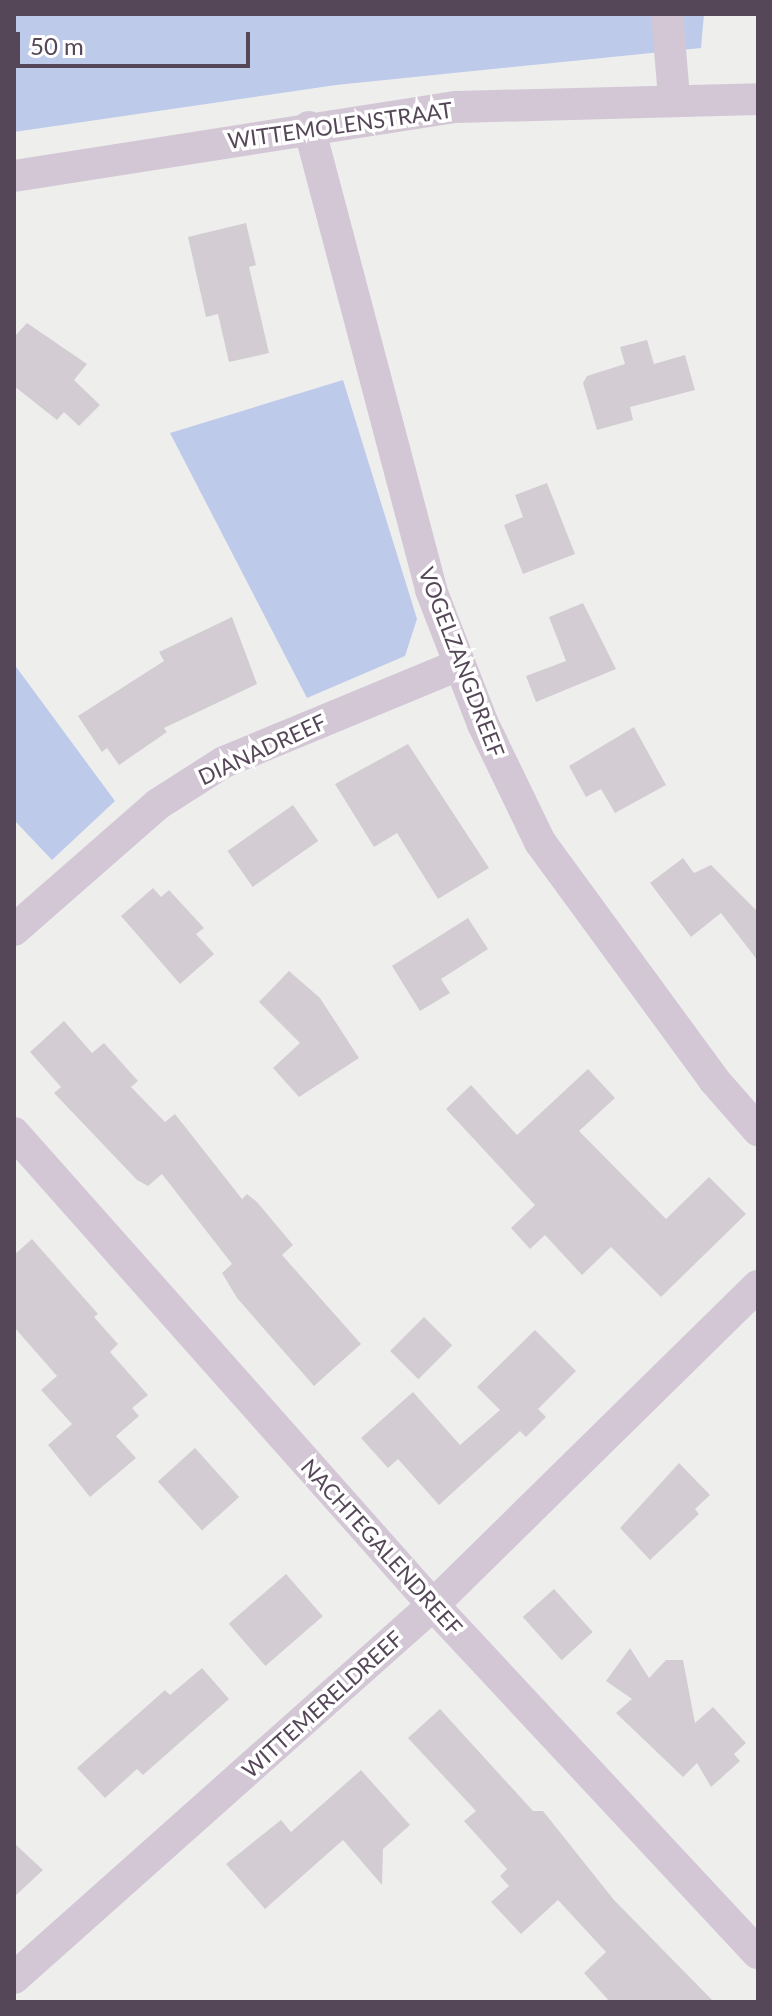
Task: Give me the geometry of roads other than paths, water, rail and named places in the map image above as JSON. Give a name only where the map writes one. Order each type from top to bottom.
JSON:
[{"type":"street","points":[[667,14],[674,98]]},
{"type":"street","name":"WITTEMOLENSTRAAT","points":[[18,178],[309,127],[457,107],[674,98],[758,99]]},
{"type":"street","name":"VOGELZANGDREEF","points":[[309,127],[382,419],[458,665],[540,842],[705,1068],[758,1130]]},
{"type":"street","name":"DIANADREEF","points":[[14,930],[158,804],[224,762],[458,665]]},
{"type":"street","name":"NACHTEGALENDREEF","points":[[14,1133],[433,1605],[758,1953]]},
{"type":"street","name":"WITTEMERELDREEF","points":[[14,1978],[433,1605],[758,1286]]}]
